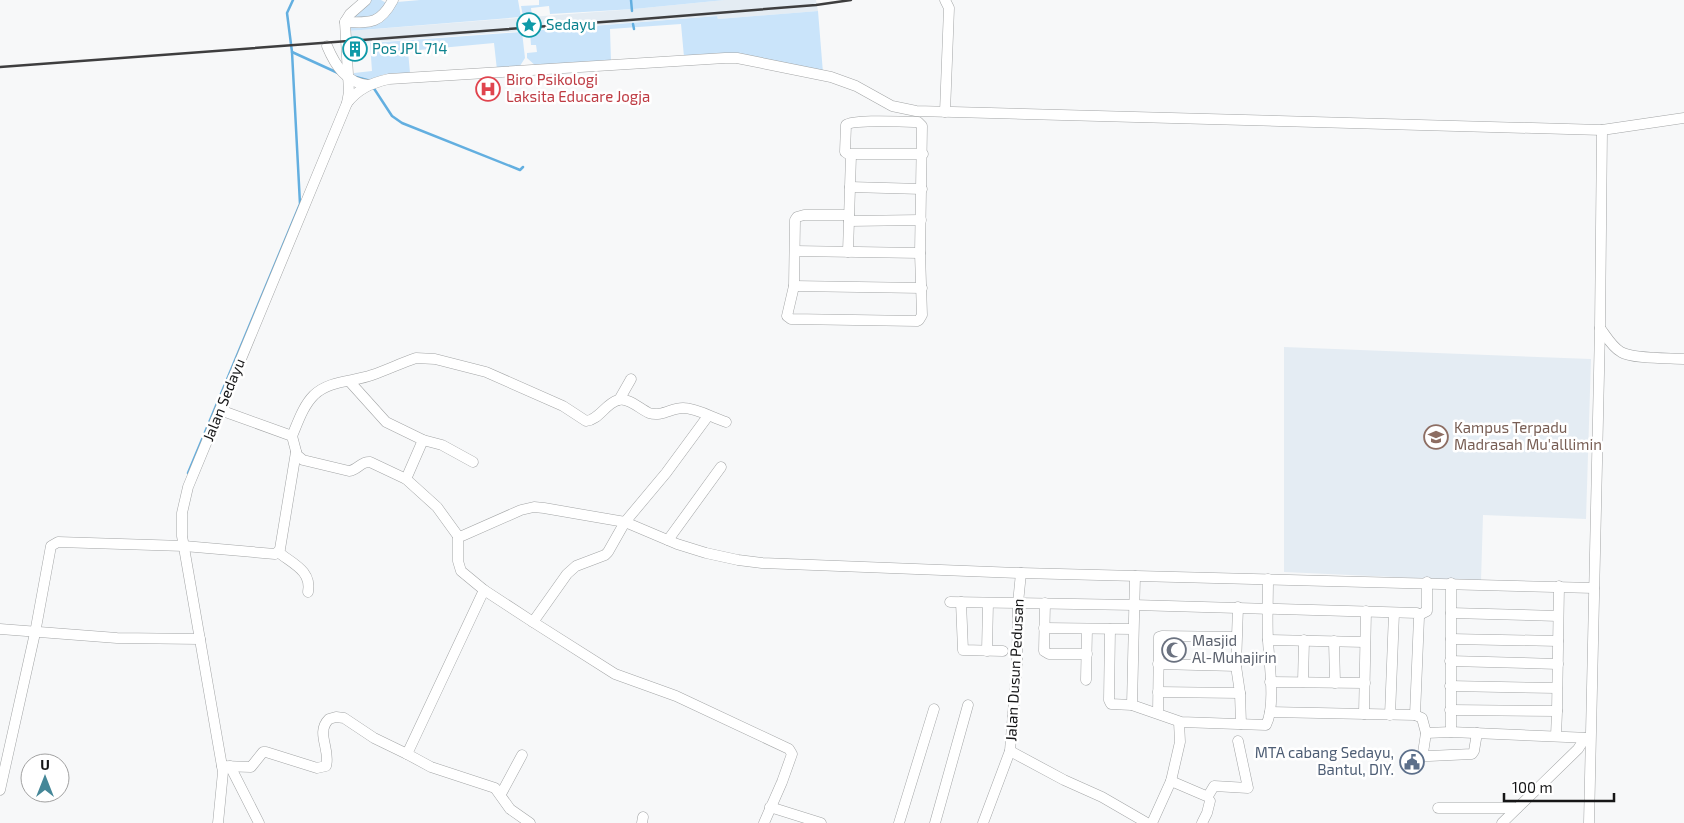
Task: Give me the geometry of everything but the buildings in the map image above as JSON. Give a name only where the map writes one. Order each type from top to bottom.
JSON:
[{"type":"street","points":[[345,22],[350,14],[366,0]]},
{"type":"street","points":[[345,22],[362,22],[380,18],[393,0]]},
{"type":"street","points":[[945,112],[950,8],[946,0]]},
{"type":"street","name":"Jalan Sedayu","points":[[218,823],[226,766],[200,639],[181,524],[188,487],[347,103],[349,92],[345,22]]},
{"type":"street","points":[[327,46],[334,61],[348,78],[357,83],[368,85]]},
{"type":"street","points":[[347,103],[357,92],[368,85],[389,79],[737,58],[831,77],[856,86],[898,108],[916,111],[1602,130],[1684,118]]},
{"type":"street","points":[[883,122],[884,102]]},
{"type":"street","points":[[898,108],[899,122]]},
{"type":"street","points":[[921,220],[804,215],[797,217],[795,220],[794,286],[787,316],[791,319],[916,321],[921,318],[920,253],[922,189],[923,129],[921,123],[847,123],[845,127],[845,152],[851,155],[922,154]]},
{"type":"street","points":[[1589,823],[1587,738],[1594,588],[1602,130]]},
{"type":"street","points":[[848,252],[851,155]]},
{"type":"street","points":[[850,188],[922,189]]},
{"type":"street","points":[[795,251],[920,253]]},
{"type":"street","points":[[794,286],[922,288]]},
{"type":"street","points":[[1600,328],[1620,352],[1629,356],[1684,359]]},
{"type":"street","points":[[726,422],[706,420],[684,408],[662,414],[650,413],[626,401],[619,400],[612,403],[593,419],[586,421],[563,406],[486,372],[428,358],[416,358],[372,376],[334,384],[316,393],[307,402],[292,436],[296,452],[299,458],[303,460],[349,471],[354,470],[364,462],[370,462],[406,479],[437,507],[456,533],[462,536],[509,514],[534,507],[625,522],[706,553],[753,562],[1021,573],[1427,582],[1594,588]]},
{"type":"street","points":[[619,400],[631,379]]},
{"type":"street","points":[[350,382],[386,422],[423,440],[442,445],[473,462]]},
{"type":"street","points":[[220,410],[292,436]]},
{"type":"street","points":[[533,622],[567,574],[580,564],[605,555],[625,522],[666,473],[706,420]]},
{"type":"street","points":[[406,479],[423,440]]},
{"type":"street","points":[[278,552],[296,452]]},
{"type":"street","points":[[668,540],[721,467]]},
{"type":"street","points":[[456,533],[459,568],[463,573],[484,590],[533,622],[615,674],[676,696],[789,749],[792,754],[764,823]]},
{"type":"street","points":[[0,790],[51,546],[58,542],[184,546],[270,554],[278,552]]},
{"type":"street","points":[[278,552],[306,574],[309,582],[308,592]]},
{"type":"street","name":"Jalan Dusun Pedusan","points":[[983,823],[1010,751],[1017,664],[1018,602],[1021,573]]},
{"type":"street","points":[[1132,705],[1135,576]]},
{"type":"street","points":[[1110,629],[1110,702],[1114,705],[1132,705],[1158,713],[1178,722],[1266,725],[1270,712],[1268,579]]},
{"type":"street","points":[[950,602],[1238,607],[1417,613],[1419,615],[1427,611],[1427,582]]},
{"type":"street","points":[[1451,583],[1451,732]]},
{"type":"street","points":[[1556,736],[1559,586]]},
{"type":"street","points":[[407,754],[484,590]]},
{"type":"street","points":[[961,602],[962,648],[964,650],[1003,651]]},
{"type":"street","points":[[988,603],[988,651]]},
{"type":"street","points":[[1045,603],[1044,648],[1046,652],[1049,654],[1087,654]]},
{"type":"street","points":[[1238,607],[1236,666],[1240,693],[1241,724]]},
{"type":"street","points":[[1364,714],[1366,611]]},
{"type":"street","points":[[1390,715],[1394,612]]},
{"type":"street","points":[[1451,613],[1558,616]]},
{"type":"street","points":[[1415,715],[1419,615]]},
{"type":"street","points":[[1044,628],[1133,629]]},
{"type":"street","points":[[1086,680],[1087,629]]},
{"type":"street","points":[[0,630],[116,638],[200,639]]},
{"type":"street","points":[[1158,713],[1158,638],[1161,636],[1236,638]]},
{"type":"street","points":[[1451,639],[1558,641]]},
{"type":"street","points":[[1268,640],[1365,642]]},
{"type":"street","points":[[1303,682],[1304,640]]},
{"type":"street","points":[[1334,641],[1335,683]]},
{"type":"street","points":[[1450,661],[1558,664]]},
{"type":"street","points":[[1158,664],[1236,666]]},
{"type":"street","points":[[1270,682],[1365,683]]},
{"type":"street","points":[[1450,686],[1557,688]]},
{"type":"street","points":[[1158,692],[1240,693]]},
{"type":"street","points":[[934,823],[968,705]]},
{"type":"street","points":[[899,823],[934,709]]},
{"type":"street","points":[[1450,710],[1556,711]]},
{"type":"street","points":[[1270,712],[1415,715],[1422,718],[1426,733],[1423,753],[1425,756],[1472,754],[1477,733]]},
{"type":"street","points":[[226,766],[251,768],[263,752],[266,752],[317,768],[323,768],[326,766],[328,759],[322,732],[323,727],[329,719],[336,717],[344,718],[374,738],[431,767],[495,788],[501,794],[505,804],[530,823]]},
{"type":"street","points":[[1152,823],[1170,781],[1180,742],[1178,722]]},
{"type":"street","points":[[1426,733],[1451,732],[1587,738]]},
{"type":"street","points":[[1502,823],[1587,738]]},
{"type":"street","points":[[1170,781],[1206,796],[1208,796],[1214,786],[1248,788],[1238,741]]},
{"type":"street","points":[[1010,751],[1064,780],[1102,797],[1147,823]]},
{"type":"street","points":[[501,794],[522,755]]},
{"type":"street","points":[[226,766],[260,823]]},
{"type":"street","points":[[1202,823],[1208,814],[1210,801]]},
{"type":"street","points":[[770,807],[821,823]]},
{"type":"street","points":[[1438,808],[1517,808]]},
{"type":"shaded area","points":[[371,0],[381,0],[388,4],[378,16],[351,20],[354,14]]},
{"type":"shaded area","points":[[420,0],[518,0],[521,17],[349,31],[349,26],[373,24],[397,2]]},
{"type":"shaded area","points":[[539,0],[725,0],[634,9],[550,14],[549,6],[531,8],[532,16],[523,16],[521,6],[539,5]]},
{"type":"shaded area","points":[[725,0],[816,0],[818,11],[718,19],[717,16],[350,44],[349,31]]},
{"type":"shaded area","points":[[818,11],[823,73],[737,55],[684,57],[681,24],[610,29],[611,62],[537,67],[527,58],[527,53],[537,52],[536,45],[531,45],[530,31],[717,16],[718,19]]},
{"type":"shaded area","points":[[522,32],[525,58],[518,69],[497,70],[494,43],[408,51],[410,73],[385,74],[366,82],[354,78],[354,73],[372,71],[370,43]]},
{"type":"shaded area","name":"Kampus Terpadu Madrasah Mu'alllimin","points":[[1284,347],[1591,359],[1586,519],[1483,515],[1481,581],[1284,572]]},
{"type":"waterway","points":[[188,473],[300,204],[292,52],[287,13],[293,0]]},
{"type":"waterway","points":[[631,0],[632,11]]},
{"type":"waterway","points":[[633,24],[634,29]]},
{"type":"waterway","points":[[292,52],[338,73]]},
{"type":"waterway","points":[[356,77],[367,80]]},
{"type":"waterway","points":[[373,87],[392,116],[402,123],[520,170],[523,167]]},
{"type":"railway","points":[[0,67],[630,20],[816,5],[851,0]]},
{"type":"place","name":"Sedayu","points":[[529,25]]},
{"type":"place","name":"Pos JPL 714","points":[[355,49]]},
{"type":"place","name":"Biro Psikologi Laksita Educare Jogja","points":[[488,89]]},
{"type":"place","name":"Kampus Terpadu Madrasah Mu'alllimin","points":[[1436,437]]},
{"type":"place","name":"Masjid Al-Muhajirin","points":[[1174,650]]},
{"type":"place","name":"MTA cabang Sedayu, Bantul, DIY.","points":[[1412,762]]}]
